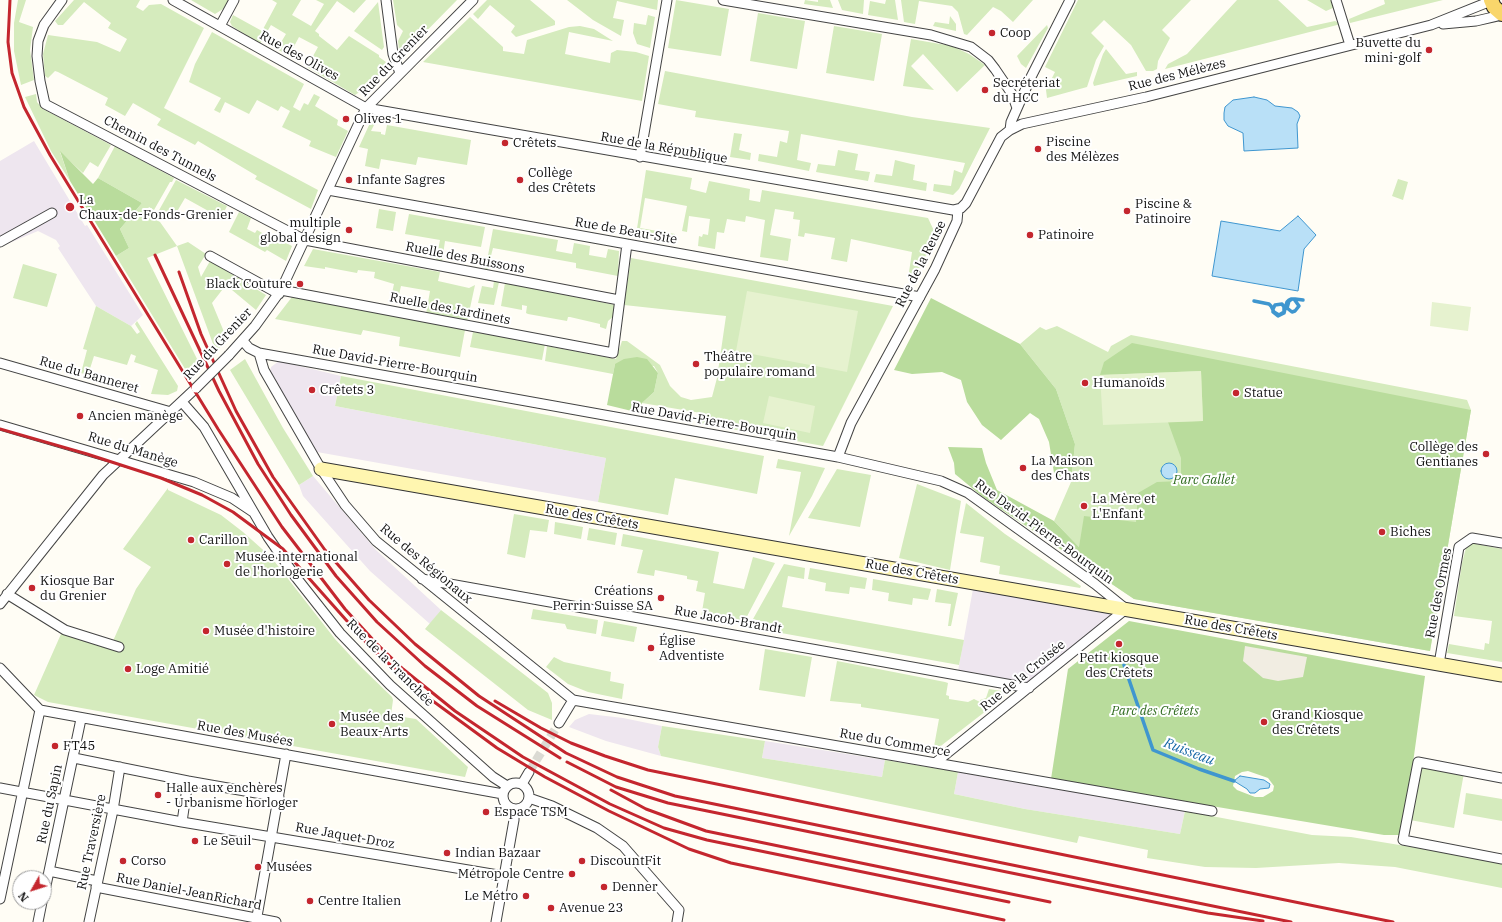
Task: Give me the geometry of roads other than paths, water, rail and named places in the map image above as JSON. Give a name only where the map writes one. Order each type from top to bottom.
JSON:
[{"type":"main road","points":[[1491,0],[1494,7],[1502,14]]},
{"type":"street","name":"Chemin des Tunnels","points":[[62,0],[44,25],[38,40],[39,77],[45,104],[305,240]]},
{"type":"street","name":"Rue des Olives","points":[[173,0],[366,108]]},
{"type":"street","points":[[220,26],[234,0]]},
{"type":"street","points":[[386,0],[393,54],[400,72]]},
{"type":"street","name":"Rue du Grenier","points":[[0,604],[103,475],[182,402],[243,341],[280,292],[366,108],[473,0]]},
{"type":"street","points":[[640,157],[667,0]]},
{"type":"street","points":[[723,0],[931,35],[971,47],[988,60],[995,69],[1012,94],[1017,108]]},
{"type":"street","name":"Rue de la Reuse","points":[[838,457],[851,423],[920,297],[957,221],[958,210],[966,203],[997,142],[1010,130],[1011,122],[1017,108],[1070,0]]},
{"type":"street","points":[[1336,0],[1350,45]]},
{"type":"street","name":"Rue des Mélèzes","points":[[1010,130],[1022,124],[1146,97],[1431,25],[1491,0]]},
{"type":"street","name":"Rue des Mélèzes","points":[[1431,25],[1476,21],[1502,14]]},
{"type":"street","name":"Rue de la République","points":[[366,108],[640,157],[958,210]]},
{"type":"street","name":"Rue de Beau-Site","points":[[328,190],[920,297]]},
{"type":"street","points":[[0,242],[52,213]]},
{"type":"street","name":"Ruelle des Buissons","points":[[305,240],[480,275],[619,300]]},
{"type":"street","points":[[619,300],[626,244]]},
{"type":"street","name":"Ruelle des Jardinets","points":[[210,256],[280,292],[613,353],[619,300]]},
{"type":"street","points":[[243,341],[249,348],[259,353]]},
{"type":"street","name":"Rue David-Pierre-Bourquin","points":[[259,353],[838,457],[941,481],[968,493],[1095,584],[1126,609]]},
{"type":"street","name":"Rue des Régionaux","points":[[259,353],[264,370],[321,469],[346,505],[376,541],[421,579],[573,700]]},
{"type":"street","name":"Rue du Banneret","points":[[0,363],[171,412]]},
{"type":"street","name":"Rue de la Tranchée","points":[[182,402],[204,427],[254,513],[295,576],[340,633],[363,658],[505,790]]},
{"type":"street","name":"Rue du Manège","points":[[0,425],[194,482],[232,498],[254,513]]},
{"type":"street","name":"Rue des Crêtets","points":[[321,469],[1502,676]]},
{"type":"street","name":"Rue des Ormes","points":[[1438,664],[1459,547],[1472,538],[1502,543]]},
{"type":"street","name":"Rue Jacob-Brandt","points":[[421,579],[1029,688]]},
{"type":"street","points":[[7,594],[65,630],[119,647]]},
{"type":"street","name":"Rue de la Croisée","points":[[935,763],[1126,609]]},
{"type":"street","points":[[0,668],[40,710],[24,792],[0,899]]},
{"type":"street","points":[[559,723],[573,700]]},
{"type":"street","name":"Rue du Commerce","points":[[573,700],[1212,811]]},
{"type":"street","name":"Rue des Musées","points":[[40,710],[82,719],[505,790]]},
{"type":"street","name":"Rue du Sapin","points":[[49,870],[82,719]]},
{"type":"street","points":[[257,920],[286,754]]},
{"type":"street","points":[[74,758],[188,781],[279,797]]},
{"type":"street","points":[[1502,778],[1418,762],[1403,840],[1502,859]]},
{"type":"street","name":"Rue Traversière","points":[[89,922],[113,810],[120,768]]},
{"type":"street","points":[[522,784],[529,772]]},
{"type":"street","points":[[182,822],[188,781]]},
{"type":"street","points":[[514,783],[522,784],[528,790],[530,798],[522,808],[510,808],[504,802],[505,790],[514,783]]},
{"type":"street","name":"Rue Jaquet-Droz","points":[[0,788],[113,810],[504,876]]},
{"type":"street","points":[[530,798],[552,806],[596,828],[624,846],[679,910],[677,922]]},
{"type":"street","points":[[496,922],[514,820],[514,809]]},
{"type":"street","name":"Rue Daniel-JeanRichard","points":[[52,872],[97,884],[257,920],[276,922]]},
{"type":"street","points":[[38,922],[40,910]]},
{"type":"water","points":[[1254,97],[1267,100],[1275,106],[1292,108],[1298,112],[1300,116],[1297,124],[1298,148],[1244,151],[1243,133],[1228,126],[1224,120],[1225,107],[1233,100]]},
{"type":"water","points":[[1298,216],[1316,235],[1304,249],[1298,291],[1212,276],[1221,221],[1280,231]]},
{"type":"water","points":[[1166,463],[1172,463],[1177,468],[1175,477],[1172,479],[1166,479],[1161,474],[1161,468]]},
{"type":"water","points":[[1240,776],[1264,780],[1270,784],[1269,788],[1260,789],[1255,793],[1250,793],[1247,789],[1234,781]]},
{"type":"waterway","points":[[1254,301],[1269,304],[1271,306],[1274,312],[1279,315],[1284,312],[1284,307],[1282,304],[1275,305],[1273,309],[1273,312],[1278,316],[1284,313],[1289,300],[1291,299],[1294,299],[1299,306],[1292,312],[1287,308],[1289,301],[1292,299],[1295,299],[1303,300]]},
{"type":"waterway","name":"Ruisseau","points":[[1124,665],[1153,750],[1199,769],[1234,781]]},
{"type":"tunnel","points":[[529,772],[559,723]]},
{"type":"railway","points":[[10,0],[8,42],[12,73],[24,107],[50,155],[218,429],[282,527],[345,609],[376,643],[403,669],[455,711],[523,757],[610,804],[664,828],[707,840],[1009,902]]},
{"type":"railway","points":[[155,255],[219,391],[258,464],[291,515],[336,576],[377,622],[425,666],[477,706],[560,758]]},
{"type":"railway","points":[[179,272],[201,334],[236,411],[273,477],[325,550],[369,600],[415,644],[479,696],[566,753],[617,777],[675,796],[1291,922]]},
{"type":"railway","points":[[0,429],[87,454],[161,478],[202,495],[233,512],[283,549],[371,648],[426,696],[497,748],[545,777],[609,811],[689,849],[731,863],[1004,920]]},
{"type":"railway","points":[[495,701],[541,728],[571,743],[648,770],[1393,922]]},
{"type":"railway","points":[[567,762],[616,787],[668,803],[1208,913],[1263,921]]},
{"type":"railway","points":[[611,790],[646,809],[706,831],[1050,902]]},
{"type":"place","name":"Coop","points":[[992,33]]},
{"type":"place","name":"Buvette du mini-golf","points":[[1429,50]]},
{"type":"place","name":"Secréteriat du HCC","points":[[985,90]]},
{"type":"place","name":"Olives 1","points":[[346,119]]},
{"type":"place","name":"Crêtets","points":[[505,143]]},
{"type":"place","name":"Piscine des Mélèzes","points":[[1038,149]]},
{"type":"place","name":"Infante Sagres","points":[[349,180]]},
{"type":"place","name":"Collège des Crêtets","points":[[520,180]]},
{"type":"place","name":"La Chaux-de-Fonds-Grenier","points":[[70,207]]},
{"type":"place","name":"Piscine & Patinoire","points":[[1127,211]]},
{"type":"place","name":"multiple global design","points":[[349,230]]},
{"type":"place","name":"Patinoire","points":[[1030,235]]},
{"type":"place","name":"Black Couture","points":[[300,284]]},
{"type":"place","name":"Théâtre populaire romand","points":[[696,364]]},
{"type":"place","name":"Humanoïds","points":[[1085,383]]},
{"type":"place","name":"Crêtets 3","points":[[312,390]]},
{"type":"place","name":"Statue","points":[[1236,393]]},
{"type":"place","name":"Ancien manège","points":[[80,416]]},
{"type":"place","name":"Collège des Gentianes","points":[[1486,454]]},
{"type":"place","name":"La Maison des Chats","points":[[1023,468]]},
{"type":"place","name":"La Mère et L'Enfant","points":[[1084,506]]},
{"type":"place","name":"Biches","points":[[1382,532]]},
{"type":"place","name":"Carillon","points":[[191,540]]},
{"type":"place","name":"Musée international de l'horlogerie","points":[[227,564]]},
{"type":"place","name":"Kiosque Bar du Grenier","points":[[32,588]]},
{"type":"place","name":"Créations Perrin Suisse SA","points":[[661,598]]},
{"type":"place","name":"Musée d'histoire","points":[[206,631]]},
{"type":"place","name":"Petit kiosque des Crêtets","points":[[1119,644]]},
{"type":"place","name":"Église Adventiste","points":[[651,648]]},
{"type":"place","name":"Loge Amitié","points":[[128,669]]},
{"type":"place","name":"Grand Kiosque des Crêtets","points":[[1264,722]]},
{"type":"place","name":"Musée des Beaux-Arts","points":[[332,724]]},
{"type":"place","name":"FT45","points":[[55,746]]},
{"type":"place","name":"Halle aux enchères - Urbanisme horloger","points":[[158,795]]},
{"type":"place","name":"Espace TSM","points":[[486,812]]},
{"type":"place","name":"Le Seuil","points":[[195,841]]},
{"type":"place","name":"Indian Bazaar","points":[[447,853]]},
{"type":"place","name":"Corso","points":[[123,861]]},
{"type":"place","name":"DiscountFit","points":[[582,861]]},
{"type":"place","name":"Musées","points":[[258,867]]},
{"type":"place","name":"Métropole Centre","points":[[572,874]]},
{"type":"place","name":"Denner","points":[[604,887]]},
{"type":"place","name":"Le Métro","points":[[526,896]]},
{"type":"place","name":"Centre Italien","points":[[310,901]]},
{"type":"place","name":"Avenue 23","points":[[551,908]]},
{"type":"park label","name":"Parc Gallet","points":[[1204,480]]},
{"type":"park label","name":"Parc des Crêtets","points":[[1155,711]]}]
